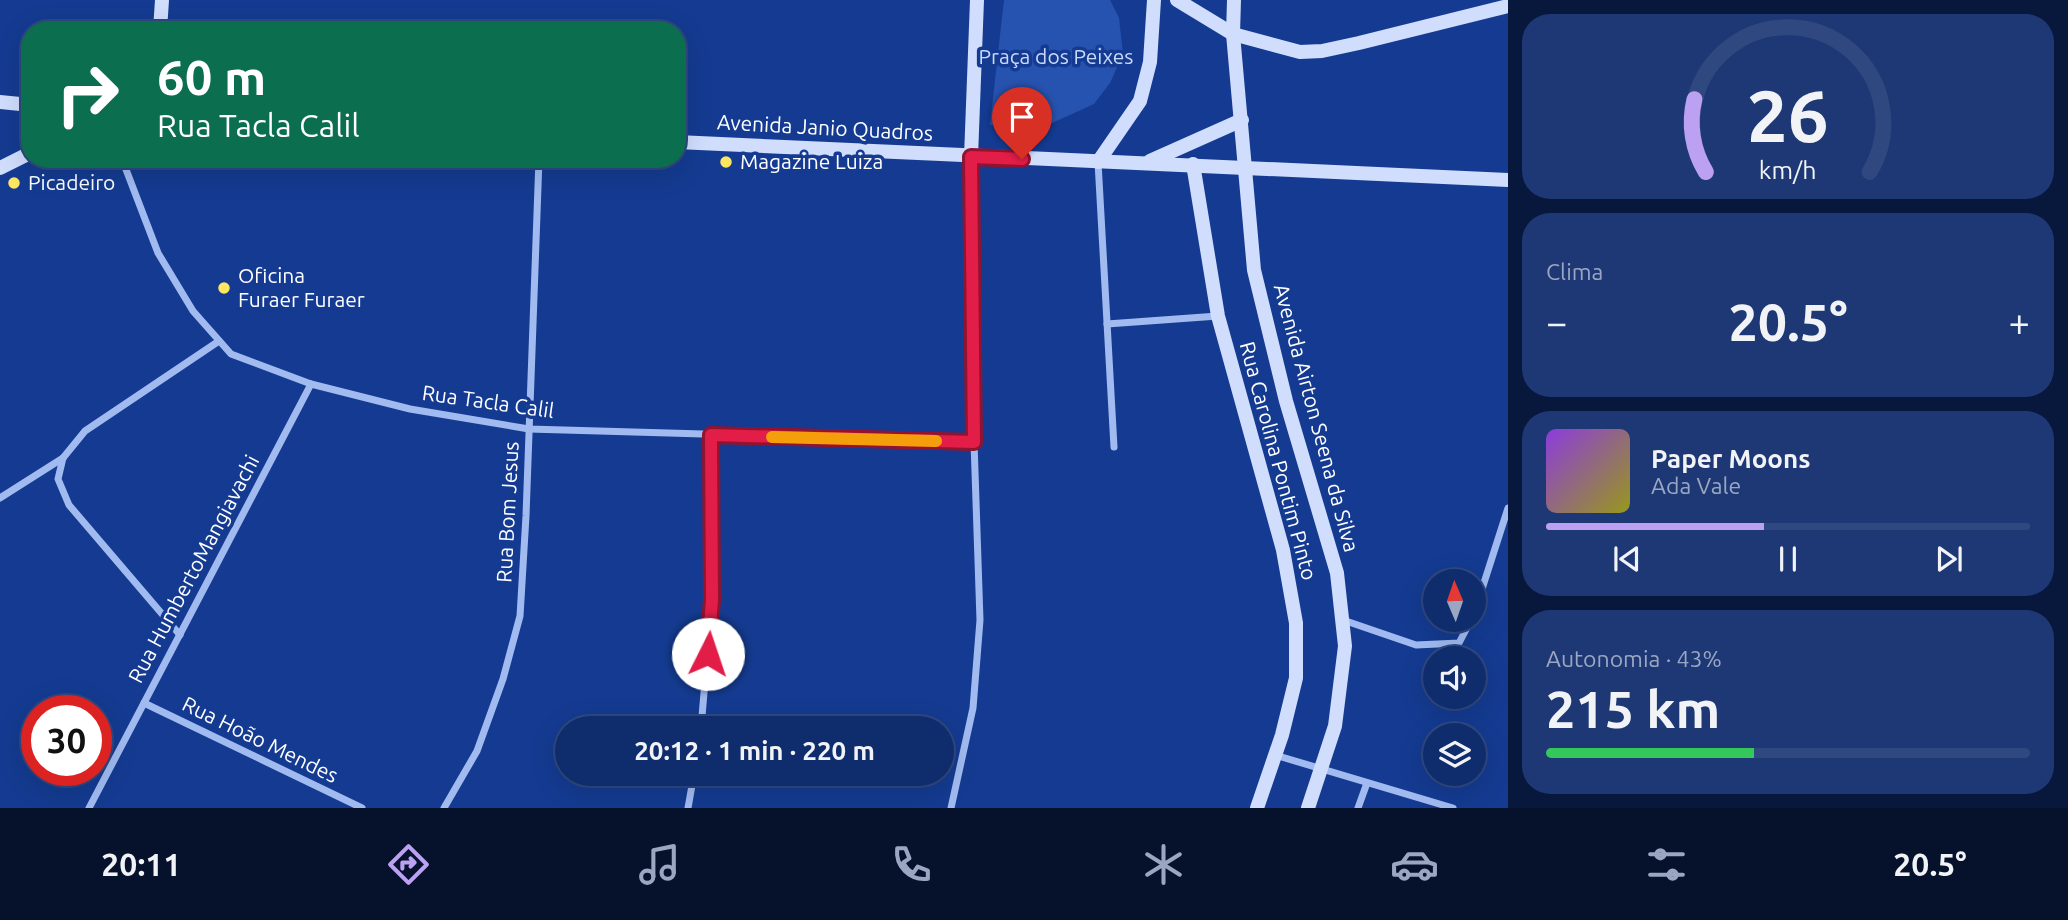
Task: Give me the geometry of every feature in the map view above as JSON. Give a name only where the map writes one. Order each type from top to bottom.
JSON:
[{"type":"main road","points":[[161,21],[162,0]]},
{"type":"main road","points":[[971,157],[977,0]]},
{"type":"main road","points":[[1098,162],[1140,101],[1150,62],[1154,0]]},
{"type":"main road","points":[[1177,0],[1233,34],[1300,52],[1322,51],[1508,6]]},
{"type":"main road","name":"Avenida Airton Seena da Silva","points":[[1234,0],[1233,34],[1254,270],[1286,401],[1337,573],[1345,646],[1335,726],[1308,808]]},
{"type":"main road","points":[[0,102],[21,104]]},
{"type":"main road","points":[[1145,163],[1242,120]]},
{"type":"main road","name":"Avenida Janio Quadros","points":[[686,142],[971,157],[1246,166]]},
{"type":"main road","points":[[0,168],[21,158]]},
{"type":"main road","name":"Rua Carolina Pontim Pinto","points":[[1194,164],[1218,316],[1283,550],[1296,623],[1296,678],[1258,808]]},
{"type":"main road","points":[[1246,166],[1508,180]]},
{"type":"street","points":[[951,808],[973,708],[981,620],[974,442],[971,157]]},
{"type":"street","points":[[1098,162],[1114,447]]},
{"type":"street","name":"Rua Tacla Calil","points":[[125,168],[158,253],[193,311],[231,354],[311,384],[410,409],[529,429],[974,442]]},
{"type":"street","name":"Rua Bom Jesus","points":[[444,808],[477,751],[503,679],[520,616],[539,168]]},
{"type":"street","points":[[1107,324],[1218,316]]},
{"type":"street","points":[[0,498],[63,458],[85,431],[106,415],[121,408],[219,341]]},
{"type":"street","name":"Rua HumbertoMangiavachi","points":[[89,808],[311,384]]},
{"type":"street","points":[[702,716],[712,599],[711,435]]},
{"type":"street","points":[[63,458],[58,479],[69,505],[180,635]]},
{"type":"street","points":[[1486,577],[1508,508]]},
{"type":"street","points":[[1342,620],[1416,645],[1459,643],[1465,632]]},
{"type":"street","name":"Rua Hoão Mendes","points":[[144,703],[362,808]]},
{"type":"street","points":[[1275,755],[1453,808]]},
{"type":"street","points":[[1358,808],[1367,783]]},
{"type":"street","points":[[688,808],[692,786]]},
{"type":"green space","name":"Praça dos Peixes","points":[[1004,0],[1110,0],[1119,18],[1123,54],[1110,83],[1094,104],[1039,129],[990,125]]},
{"type":"slow traffic","points":[[772,437],[936,441]]},
{"type":"place","name":"Magazine Luiza","points":[[726,162]]},
{"type":"place","name":"Picadeiro","points":[[14,183]]},
{"type":"place","name":"Oficina Furaer Furaer","points":[[224,288]]},
{"type":"route","points":[[708,654],[712,599],[711,435],[974,442],[971,157],[1022,159]]}]
